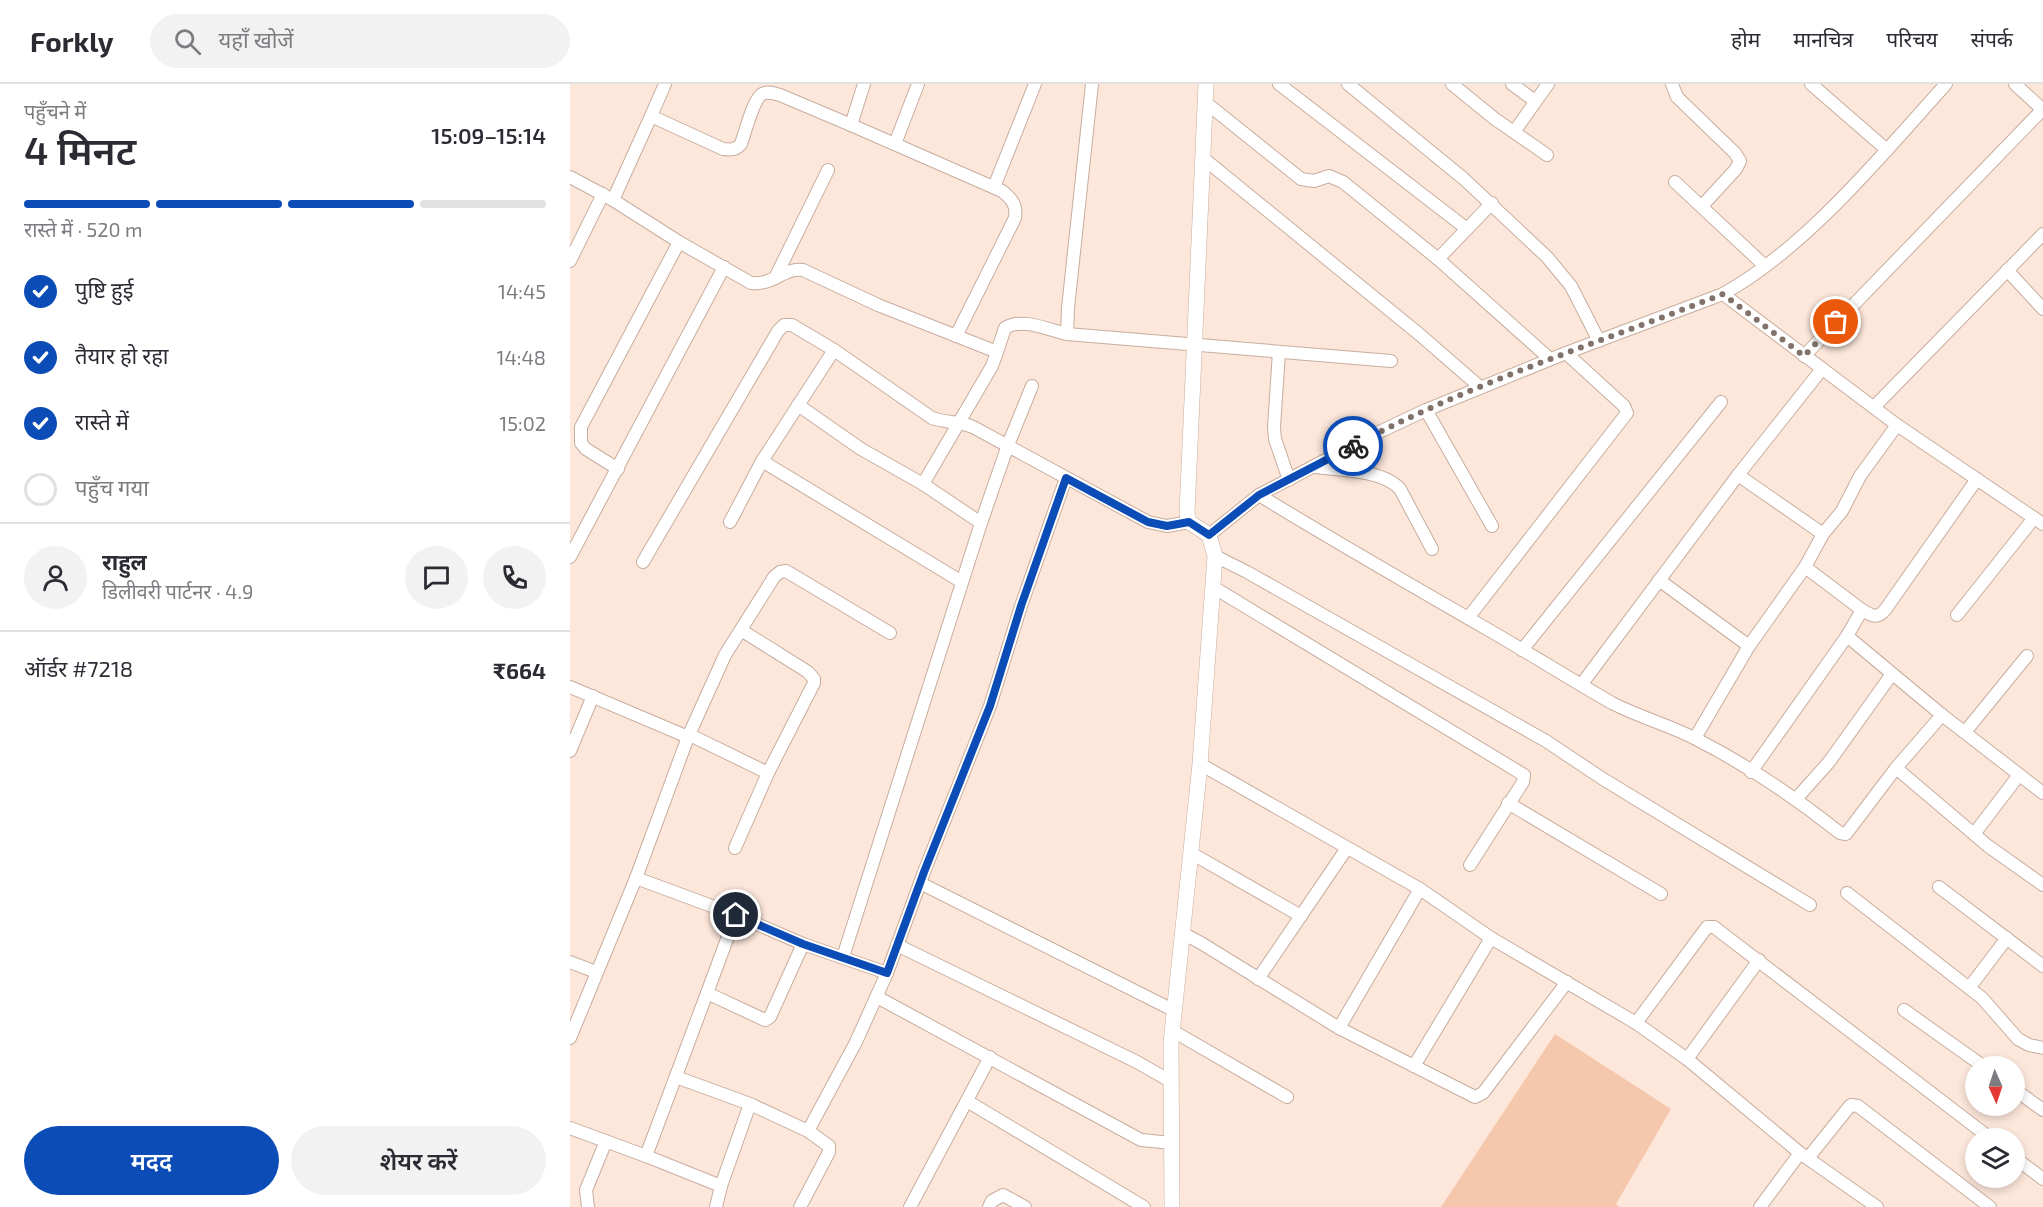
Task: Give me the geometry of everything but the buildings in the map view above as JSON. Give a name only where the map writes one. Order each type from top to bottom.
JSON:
[{"type":"street","points":[[570,261],[608,197],[651,116],[665,84]]},
{"type":"street","points":[[851,126],[864,84]]},
{"type":"street","points":[[895,144],[918,84]]},
{"type":"street","points":[[994,187],[1035,84]]},
{"type":"street","points":[[1067,334],[1092,84]]},
{"type":"street","points":[[1189,522],[1187,513],[1206,84]]},
{"type":"street","points":[[1278,84],[1467,229]]},
{"type":"street","points":[[1348,84],[1464,178],[1547,257],[1580,301],[1599,341]]},
{"type":"street","points":[[1452,84],[1547,155]]},
{"type":"street","points":[[1512,84],[1535,101]]},
{"type":"street","points":[[1514,132],[1548,84]]},
{"type":"street","points":[[1672,84],[1677,97],[1735,153],[1740,161],[1736,169],[1701,206]]},
{"type":"street","points":[[1811,84],[1887,150]]},
{"type":"street","points":[[1209,535],[1259,495],[1375,434],[1480,387],[1723,294],[1748,280],[1795,242],[1827,212],[1946,84]]},
{"type":"street","points":[[1804,356],[2043,109],[2015,84]]},
{"type":"street","points":[[651,116],[723,150],[731,150],[741,144],[757,100],[762,94],[771,92],[1002,191],[1012,199],[1016,211],[1015,218],[956,336]]},
{"type":"street","points":[[1205,102],[1301,179],[1314,181],[1329,176],[1337,178],[1438,259],[1550,359]]},
{"type":"street","points":[[1203,158],[1419,334],[1480,387]]},
{"type":"street","points":[[774,279],[828,170]]},
{"type":"street","points":[[570,177],[608,197],[679,242],[751,283],[764,284],[792,269],[803,270],[878,305],[997,352]]},
{"type":"street","points":[[1676,182],[1765,266]]},
{"type":"street","points":[[1438,259],[1492,203]]},
{"type":"street","points":[[1874,407],[2043,234]]},
{"type":"street","points":[[618,469],[586,449],[581,443],[582,427],[679,242]]},
{"type":"street","points":[[570,556],[724,267]]},
{"type":"street","points":[[2007,270],[2043,309]]},
{"type":"street","points":[[1723,294],[1898,425],[2038,521],[1957,615]]},
{"type":"street","points":[[923,484],[992,366],[1005,327],[1012,323],[1022,323],[1067,334],[1194,346],[1391,360]]},
{"type":"street","points":[[643,562],[778,331],[784,325],[792,325],[834,350],[932,418],[960,422],[1008,445],[1148,522],[1167,526],[1189,522],[1209,535],[1215,556],[1213,586],[1200,764],[1173,1031],[1172,1207]]},
{"type":"street","points":[[730,522],[762,461],[834,350]]},
{"type":"street","points":[[1279,352],[1274,427],[1277,445],[1289,480]]},
{"type":"street","points":[[1468,618],[1627,413],[1624,406],[1566,353]]},
{"type":"street","points":[[1581,685],[1738,475],[1822,369]]},
{"type":"street","points":[[843,957],[857,919],[981,523],[1008,445],[1032,386]]},
{"type":"street","points":[[1522,650],[1721,402]]},
{"type":"street","points":[[798,405],[861,449],[923,484],[981,523]]},
{"type":"street","points":[[1426,410],[1492,526]]},
{"type":"street","points":[[1695,738],[1749,646],[1805,567],[1823,534],[1842,511],[1860,476],[1898,425]]},
{"type":"street","points":[[762,461],[962,582]]},
{"type":"street","points":[[1315,467],[1378,476],[1394,481],[1432,549]]},
{"type":"street","points":[[1738,475],[1823,534]]},
{"type":"street","points":[[808,1131],[856,1042],[887,973],[990,706],[1021,606],[1066,478]]},
{"type":"street","points":[[1805,567],[1862,610],[1875,617],[1881,615],[1977,479]]},
{"type":"street","points":[[1259,495],[1360,557],[1616,705],[1695,738],[1796,799],[1840,833],[1845,834],[1896,768],[1942,715]]},
{"type":"street","points":[[1215,556],[1546,741],[1603,779],[1810,905]]},
{"type":"street","points":[[570,1038],[636,878],[689,736],[725,655],[774,577],[783,571],[789,572],[890,633]]},
{"type":"street","points":[[1659,580],[1749,646]]},
{"type":"street","points":[[1213,586],[1525,776],[1470,865]]},
{"type":"street","points":[[1751,771],[1847,636],[1862,610]]},
{"type":"street","points":[[735,848],[768,773],[814,683],[814,679],[808,672],[741,630]]},
{"type":"street","points":[[1847,636],[1942,715],[2043,793]]},
{"type":"street","points":[[1965,732],[2027,656]]},
{"type":"street","points":[[1796,799],[1829,762],[1892,674]]},
{"type":"street","points":[[570,687],[689,736],[768,773]]},
{"type":"street","points":[[570,751],[593,696]]},
{"type":"street","points":[[1200,764],[1420,889],[1491,938],[1636,1023],[1687,1059],[1804,1156],[1877,1207]]},
{"type":"street","points":[[1896,768],[1974,834],[2043,885]]},
{"type":"street","points":[[1974,834],[2019,775]]},
{"type":"street","points":[[1508,804],[1661,894]]},
{"type":"street","points":[[1258,979],[1347,848]]},
{"type":"street","points":[[1191,853],[1301,916]]},
{"type":"street","points":[[636,878],[736,915],[803,944],[887,973]]},
{"type":"street","points":[[920,883],[1175,1011]]},
{"type":"street","points":[[1939,886],[2043,966]]},
{"type":"street","points":[[1339,1028],[1420,889]]},
{"type":"street","points":[[1847,893],[1989,1005],[2018,1039],[2029,1045],[2043,1048]]},
{"type":"street","points":[[646,1156],[736,915]]},
{"type":"street","points":[[1636,1023],[1707,927],[1714,927],[1977,1128]]},
{"type":"street","points":[[1182,933],[1201,942],[1339,1028],[1470,1096],[1479,1096],[1567,982]]},
{"type":"street","points":[[1414,1066],[1491,938]]},
{"type":"street","points":[[1969,988],[2007,938]]},
{"type":"street","points":[[707,993],[761,1020],[768,1019],[803,944]]},
{"type":"street","points":[[897,945],[1137,1062],[1172,1082]]},
{"type":"street","points":[[1687,1059],[1759,960]]},
{"type":"street","points":[[570,962],[596,972]]},
{"type":"street","points":[[877,997],[1141,1140],[1172,1143]]},
{"type":"street","points":[[1904,1010],[1969,1056]]},
{"type":"street","points":[[1173,1031],[1287,1097]]},
{"type":"street","points":[[910,1207],[990,1057]]},
{"type":"street","points":[[676,1077],[750,1104],[808,1131],[828,1144],[829,1149],[800,1207]]},
{"type":"street","points":[[2025,1097],[2043,1110]]},
{"type":"street","points":[[967,1101],[1144,1207]]},
{"type":"street","points":[[716,1207],[721,1186],[750,1104]]},
{"type":"street","points":[[1765,1206],[1804,1156],[1851,1105],[1858,1106],[1990,1207]]},
{"type":"street","points":[[570,1128],[721,1186]]},
{"type":"street","points":[[588,1207],[586,1190],[606,1141]]},
{"type":"street","points":[[2025,1165],[2043,1179]]},
{"type":"street","points":[[989,1207],[992,1201],[1003,1195],[1025,1207]]},
{"type":"shaded area","points":[[1555,1034],[1671,1109],[1616,1204],[1619,1207],[1441,1207]]},
{"type":"way so far","points":[[1353,446],[1426,410],[1494,381],[1723,294],[1804,356],[1836,322]]},
{"type":"route","points":[[736,915],[803,944],[887,973],[924,872],[990,706],[1021,606],[1066,478],[1148,522],[1167,526],[1189,522],[1209,535],[1259,495],[1353,446]]}]
